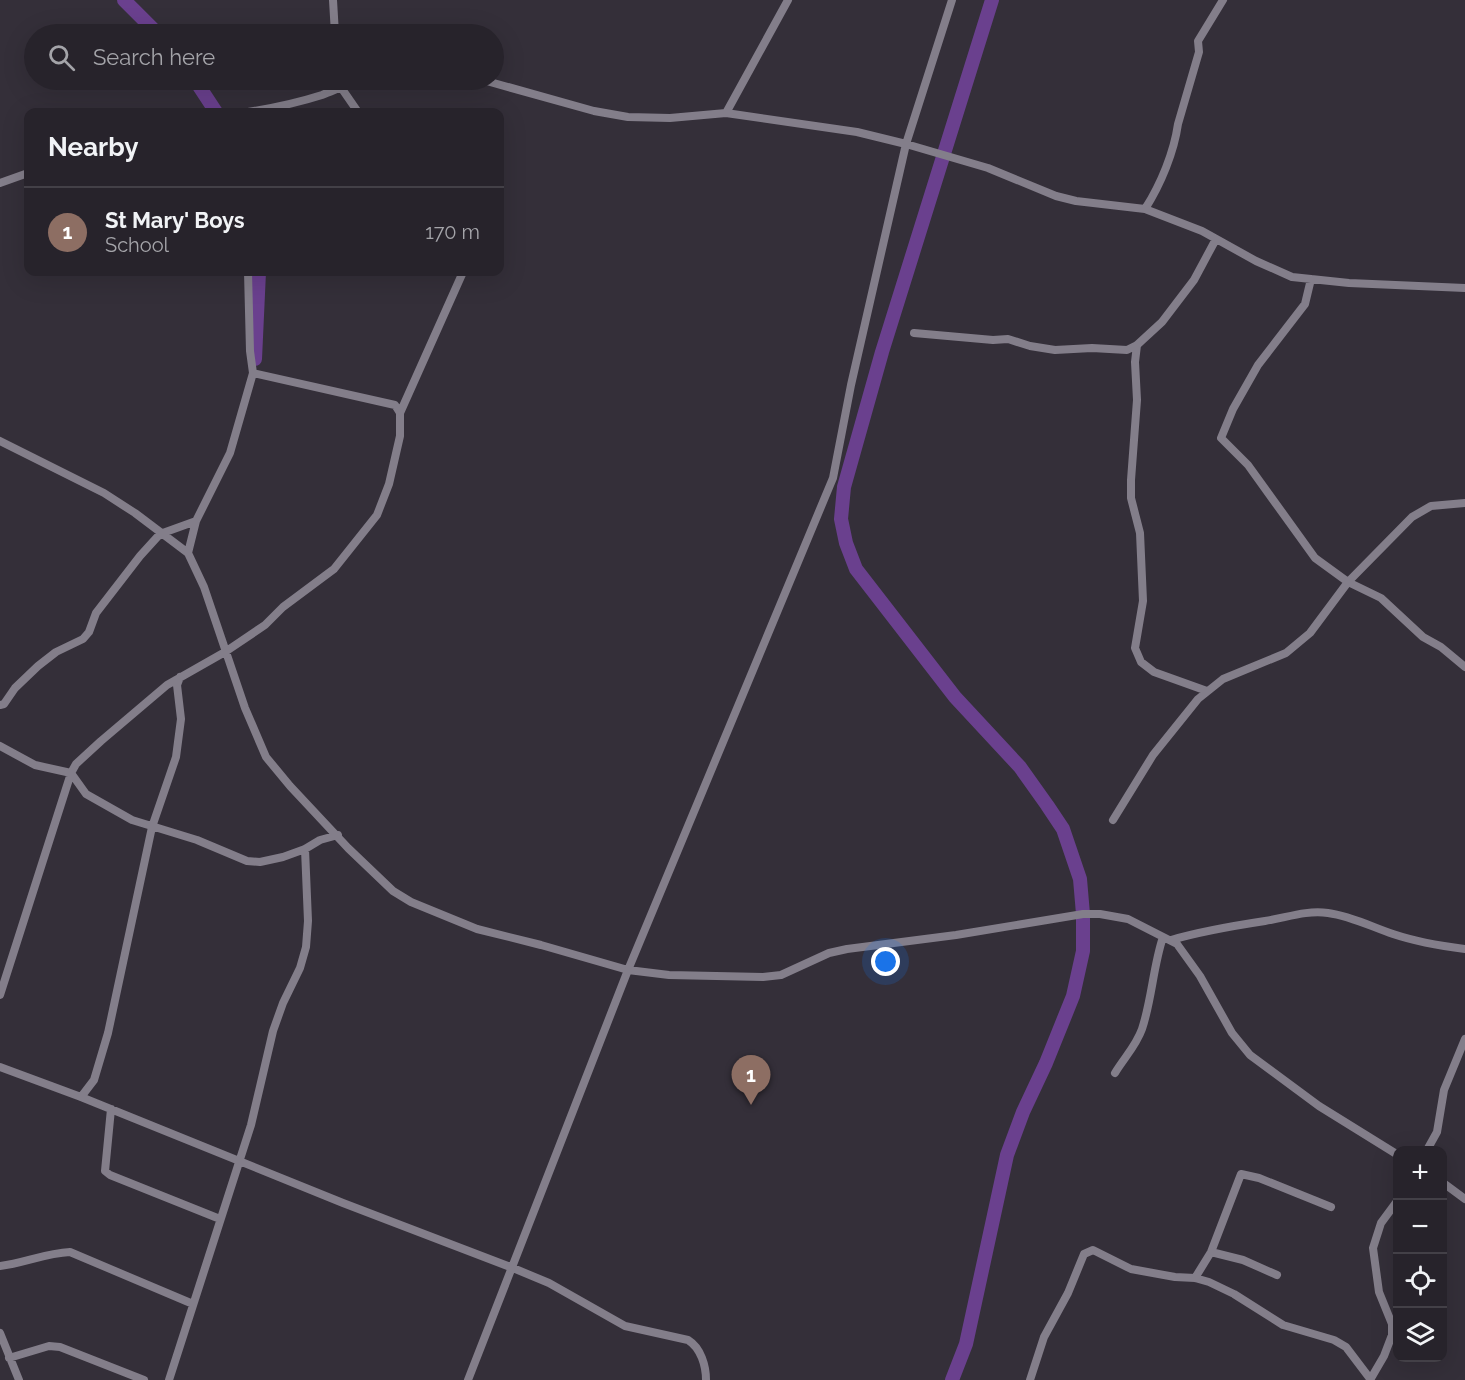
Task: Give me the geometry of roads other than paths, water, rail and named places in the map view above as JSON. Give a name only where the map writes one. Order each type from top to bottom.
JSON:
[{"type":"street","points":[[333,0],[334,24]]},
{"type":"street","points":[[726,113],[788,0]]},
{"type":"street","points":[[468,1380],[628,970],[833,478],[851,386],[906,144],[952,0]]},
{"type":"street","points":[[1145,209],[1157,188],[1176,135],[1199,52],[1198,41],[1223,0]]},
{"type":"street","points":[[504,86],[594,111],[628,117],[670,118],[726,113],[857,132],[988,168],[1056,196],[1083,202],[1145,209],[1176,219],[1292,277],[1371,284],[1465,288]]},
{"type":"street","points":[[265,108],[320,95],[328,90]]},
{"type":"street","points":[[344,90],[355,108]]},
{"type":"street","points":[[0,183],[24,174]]},
{"type":"street","points":[[914,333],[993,340],[1008,339],[1030,346],[1055,350],[1092,348],[1127,350],[1137,345],[1162,322],[1194,280],[1216,239]]},
{"type":"street","points":[[188,553],[196,521],[230,453],[253,373],[250,351],[248,276]]},
{"type":"street","points":[[0,995],[70,773],[76,764],[101,741],[167,685],[225,652],[265,625],[333,568],[377,515],[394,465],[400,436],[400,413],[461,276]]},
{"type":"street","points":[[1311,279],[1305,304],[1257,365],[1233,409],[1221,438],[1248,465],[1315,558],[1348,582],[1381,598],[1423,637],[1441,647],[1465,667]]},
{"type":"street","points":[[1137,345],[1135,362],[1137,400],[1131,498],[1140,533],[1143,601],[1135,648],[1141,662],[1154,672],[1207,691]]},
{"type":"street","points":[[253,373],[395,405],[400,413]]},
{"type":"street","points":[[0,441],[104,494],[135,513],[188,553],[204,587],[245,708],[266,757],[348,848],[393,891],[411,902],[477,929],[628,970],[699,977],[781,975],[829,953],[847,949],[956,935],[1083,914],[1100,914],[1128,919],[1167,938],[1188,957],[1232,1033],[1250,1055],[1319,1106],[1393,1152]]},
{"type":"street","points":[[1113,820],[1170,732],[1198,699],[1232,674],[1267,662],[1286,652],[1310,633],[1348,582],[1412,517],[1431,506],[1465,503]]},
{"type":"street","points":[[0,705],[4,704],[15,688],[38,666],[56,652],[83,639],[89,632],[96,613],[160,534],[196,521]]},
{"type":"street","points":[[81,1097],[94,1080],[108,1033],[152,827],[172,772],[180,738],[181,719],[177,684],[180,677]]},
{"type":"street","points":[[0,746],[35,765],[70,773],[86,794],[132,820],[197,840],[247,861],[270,860],[306,849],[320,840],[338,835]]},
{"type":"street","points":[[169,1380],[251,1125],[267,1050],[283,1003],[300,968],[306,947],[308,921],[306,849]]},
{"type":"street","points":[[1167,938],[1267,921],[1292,914],[1318,912],[1342,916],[1392,934],[1426,943],[1465,949]]},
{"type":"street","points":[[1115,1073],[1135,1044],[1142,1028],[1167,938]]},
{"type":"street","points":[[1429,1146],[1437,1132],[1444,1090],[1465,1039]]},
{"type":"street","points":[[0,1067],[513,1268],[549,1283],[625,1326],[677,1337],[692,1343],[703,1361],[705,1380]]},
{"type":"street","points":[[111,1109],[105,1171],[220,1219]]},
{"type":"street","points":[[1194,1278],[1211,1252],[1241,1174],[1259,1178],[1331,1207]]},
{"type":"street","points":[[1447,1185],[1465,1199]]},
{"type":"street","points":[[1030,1380],[1044,1337],[1068,1293],[1084,1254],[1088,1251],[1098,1252],[1131,1269],[1209,1282],[1234,1294],[1283,1325],[1334,1340],[1346,1347],[1370,1380],[1387,1350],[1392,1335],[1392,1324],[1378,1292],[1373,1248],[1381,1223],[1393,1207]]},
{"type":"street","points":[[0,1266],[70,1252],[193,1304]]},
{"type":"street","points":[[1211,1252],[1244,1260],[1277,1275]]},
{"type":"street","points":[[0,1333],[20,1380]]},
{"type":"street","points":[[9,1358],[49,1346],[60,1347],[144,1380]]},
{"type":"waterway","points":[[124,0],[148,24]]},
{"type":"waterway","points":[[952,1380],[966,1344],[1007,1155],[1073,996],[1083,951],[1080,879],[1063,829],[1020,767],[955,697],[856,569],[846,543],[841,519],[844,487],[882,352],[992,0]]},
{"type":"waterway","points":[[202,90],[213,108]]},
{"type":"waterway","points":[[255,359],[259,276]]},
{"type":"place","name":"St Mary' Boys","points":[[751,1105]]}]
